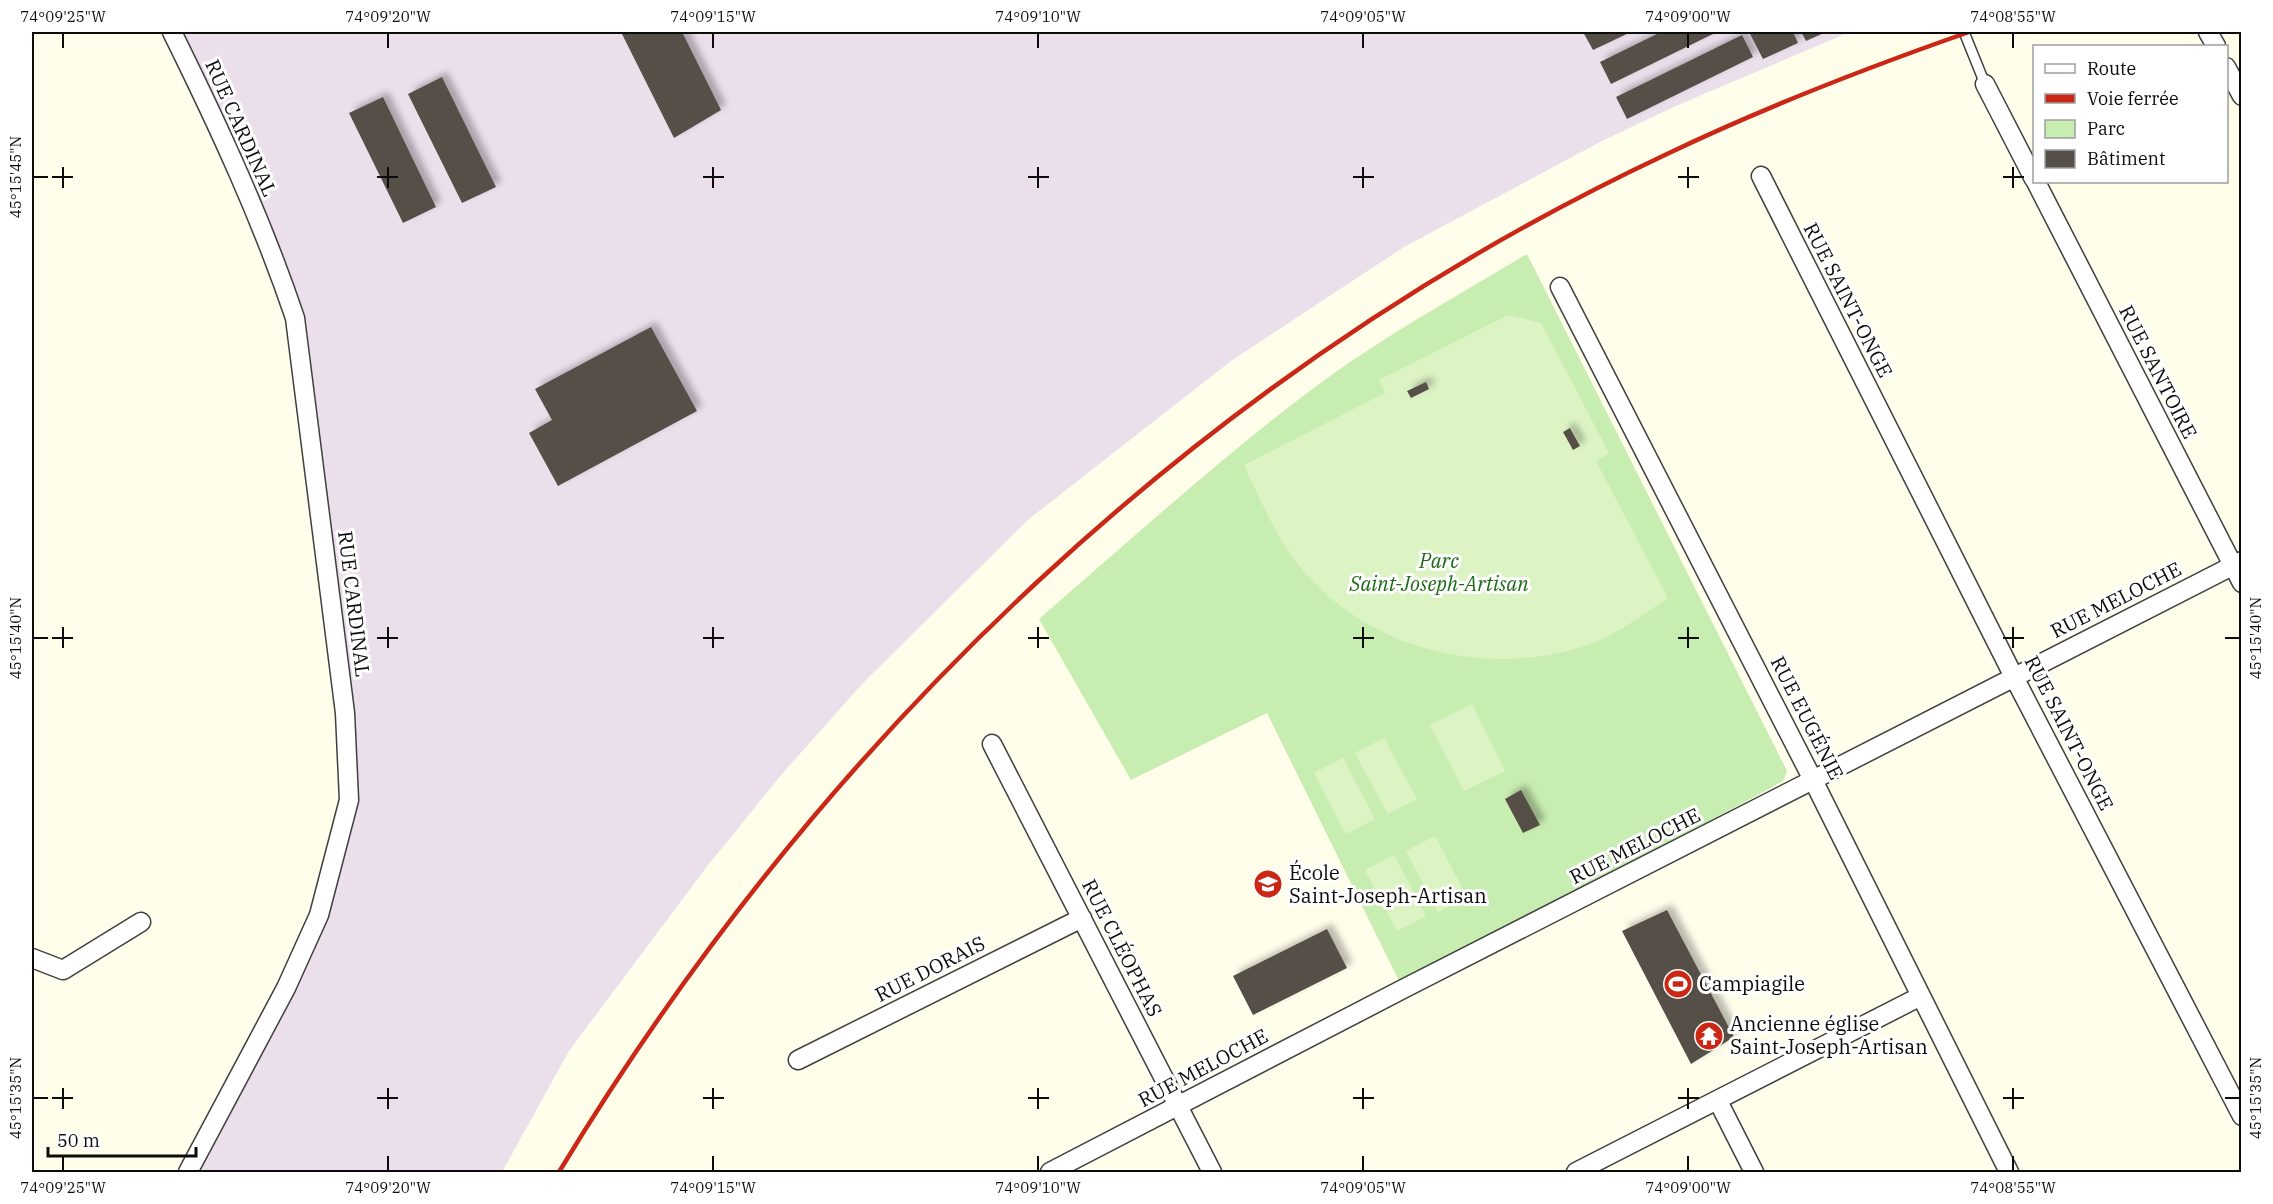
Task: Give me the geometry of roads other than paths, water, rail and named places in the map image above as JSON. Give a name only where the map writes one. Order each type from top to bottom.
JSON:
[{"type":"street","name":"RUE CARDINAL","points":[[172,32],[204,98],[277,264],[295,318],[345,713],[349,800],[319,915],[286,988],[188,1173]]},
{"type":"street","points":[[2228,71],[2241,96]]},
{"type":"street","name":"RUE SANTOIRE","points":[[1985,84],[2033,176]]},
{"type":"street","name":"RUE SAINT-ONGE","points":[[1761,176],[2014,677],[2241,1116]]},
{"type":"street","name":"RUE SANTOIRE","points":[[2037,183],[2237,564],[2241,583]]},
{"type":"street","name":"RUE EUGÉNIE","points":[[1560,287],[1813,780],[2009,1173]]},
{"type":"street","name":"RUE MELOCHE","points":[[1050,1173],[2237,564]]},
{"type":"street","name":"RUE CLÉOPHAS","points":[[992,744],[1212,1173]]},
{"type":"street","name":"RUE DORAIS","points":[[798,1060],[1082,918]]},
{"type":"street","points":[[32,958],[63,970],[141,922]]},
{"type":"street","points":[[1576,1173],[1921,996]]},
{"type":"street","points":[[1718,1101],[1754,1173]]},
{"type":"lane","name":"RUE SANTOIRE","points":[[1964,32],[1985,84]]},
{"type":"railway","points":[[559,1172],[663,1012],[778,860],[903,716],[1038,581],[1182,457],[1335,344],[1497,242],[1667,154],[1741,120],[1854,74],[1969,32]]},
{"type":"place","name":"École Saint-Joseph-Artisan","points":[[1268,884]]},
{"type":"place","name":"Campiagile","points":[[1678,984]]},
{"type":"place","name":"Ancienne église Saint-Joseph-Artisan","points":[[1709,1036]]},
{"type":"park label","name":"Parc Saint-Joseph-Artisan","points":[[1439,572]]}]
